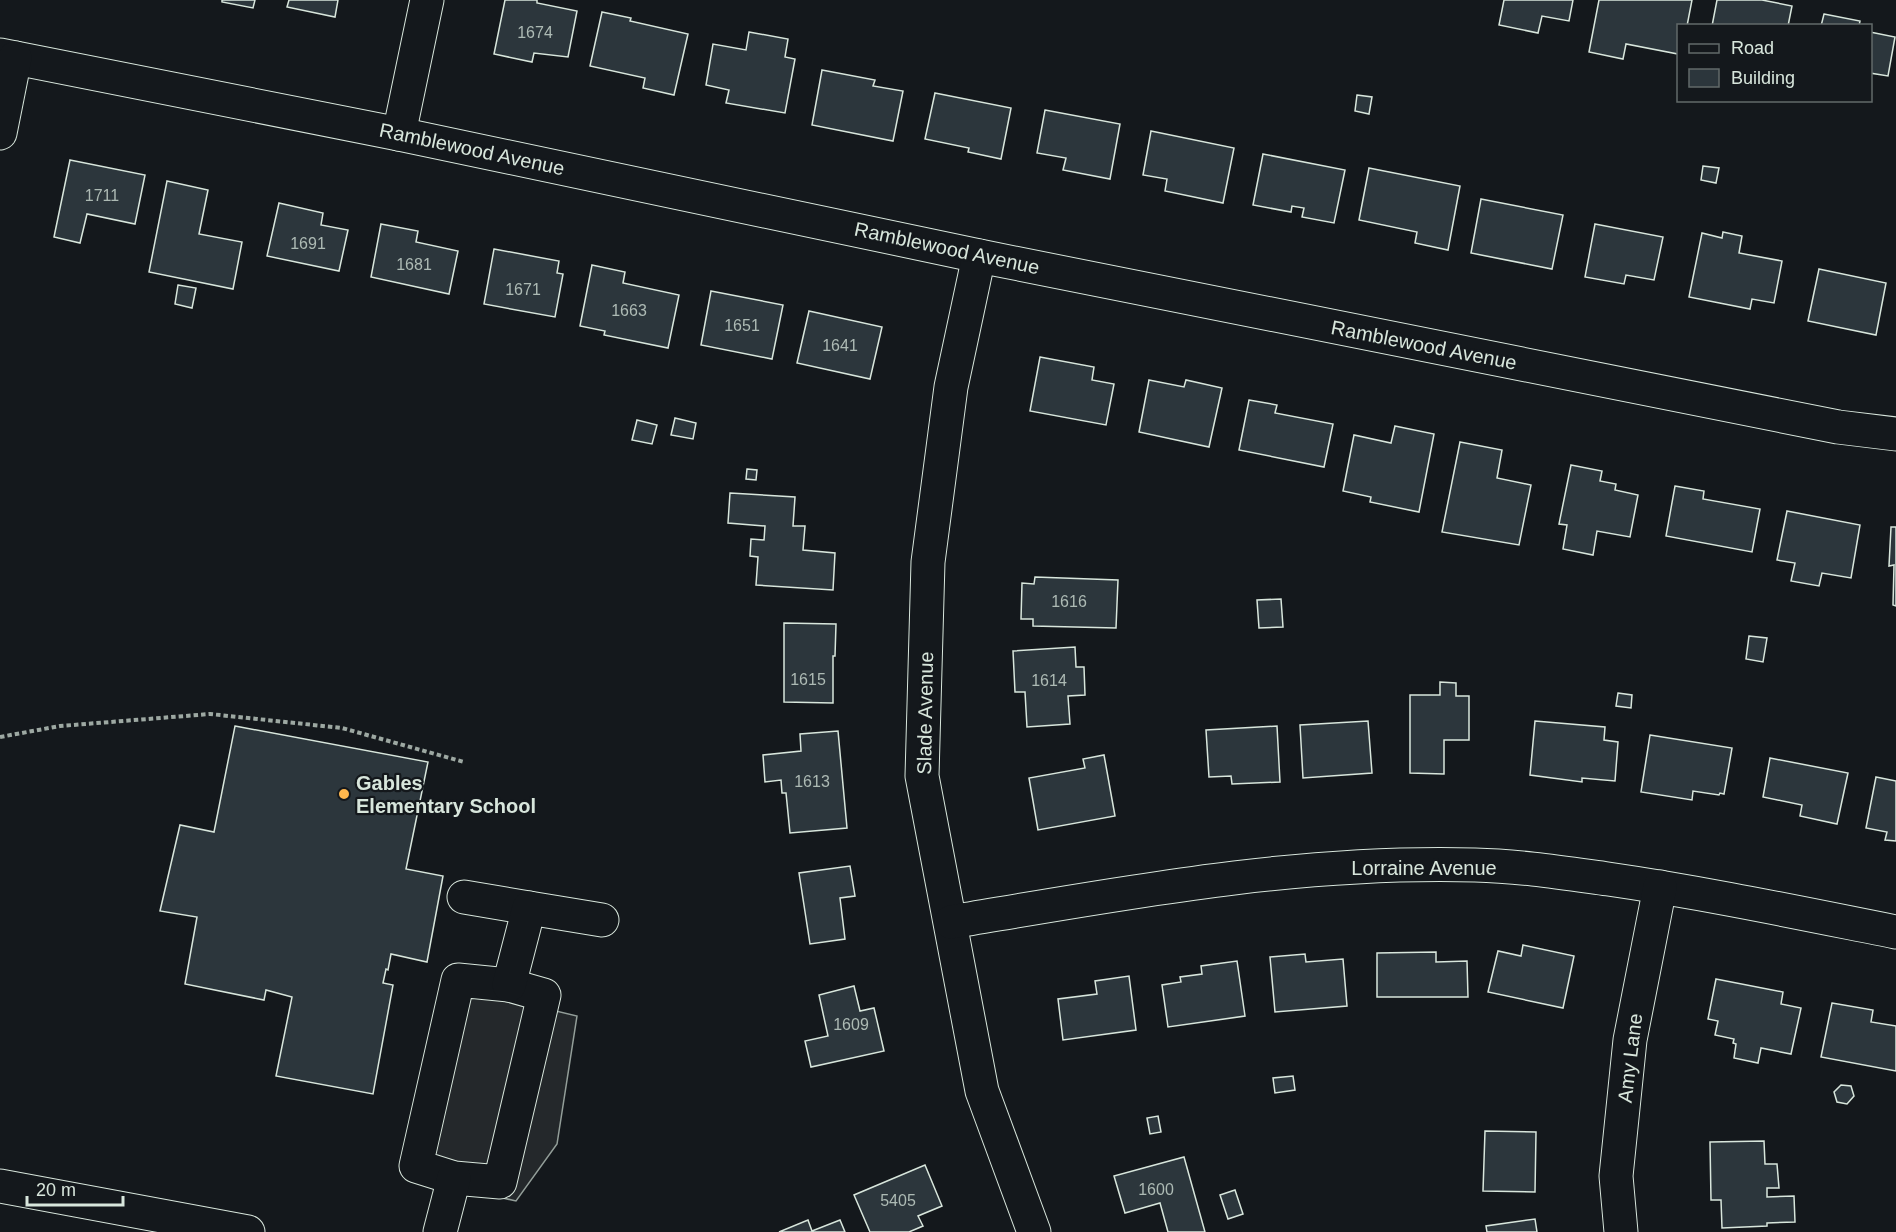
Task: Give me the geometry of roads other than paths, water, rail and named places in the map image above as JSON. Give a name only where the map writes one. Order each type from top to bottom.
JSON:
[{"type":"street","points":[[399,134],[427,0]]},
{"type":"street","points":[[0,133],[7,56]]},
{"type":"street","name":"Ramblewood Avenue","points":[[7,56],[399,134],[979,256],[1838,427],[1896,434]]},
{"type":"street","name":"Slade Avenue","points":[[979,256],[951,387],[928,561],[922,776],[982,1091],[1034,1232]]},
{"type":"street","name":"Lorraine Avenue","points":[[951,922],[1157,887],[1290,871],[1398,864],[1500,867],[1559,872],[1660,887],[1896,932]]},
{"type":"street","name":"Amy Lane","points":[[1621,1232],[1616,1176],[1630,1040],[1660,887]]},
{"type":"street","points":[[464,897],[602,920]]},
{"type":"street","points":[[509,985],[530,908]]},
{"type":"street","points":[[458,980],[509,985],[544,995],[500,1182],[454,1178],[416,1166],[458,980]]},
{"type":"street","points":[[440,1232],[454,1178]]},
{"type":"street","points":[[0,1186],[248,1232]]},
{"type":"place","name":"Gables Elementary School","points":[[344,794]]}]
